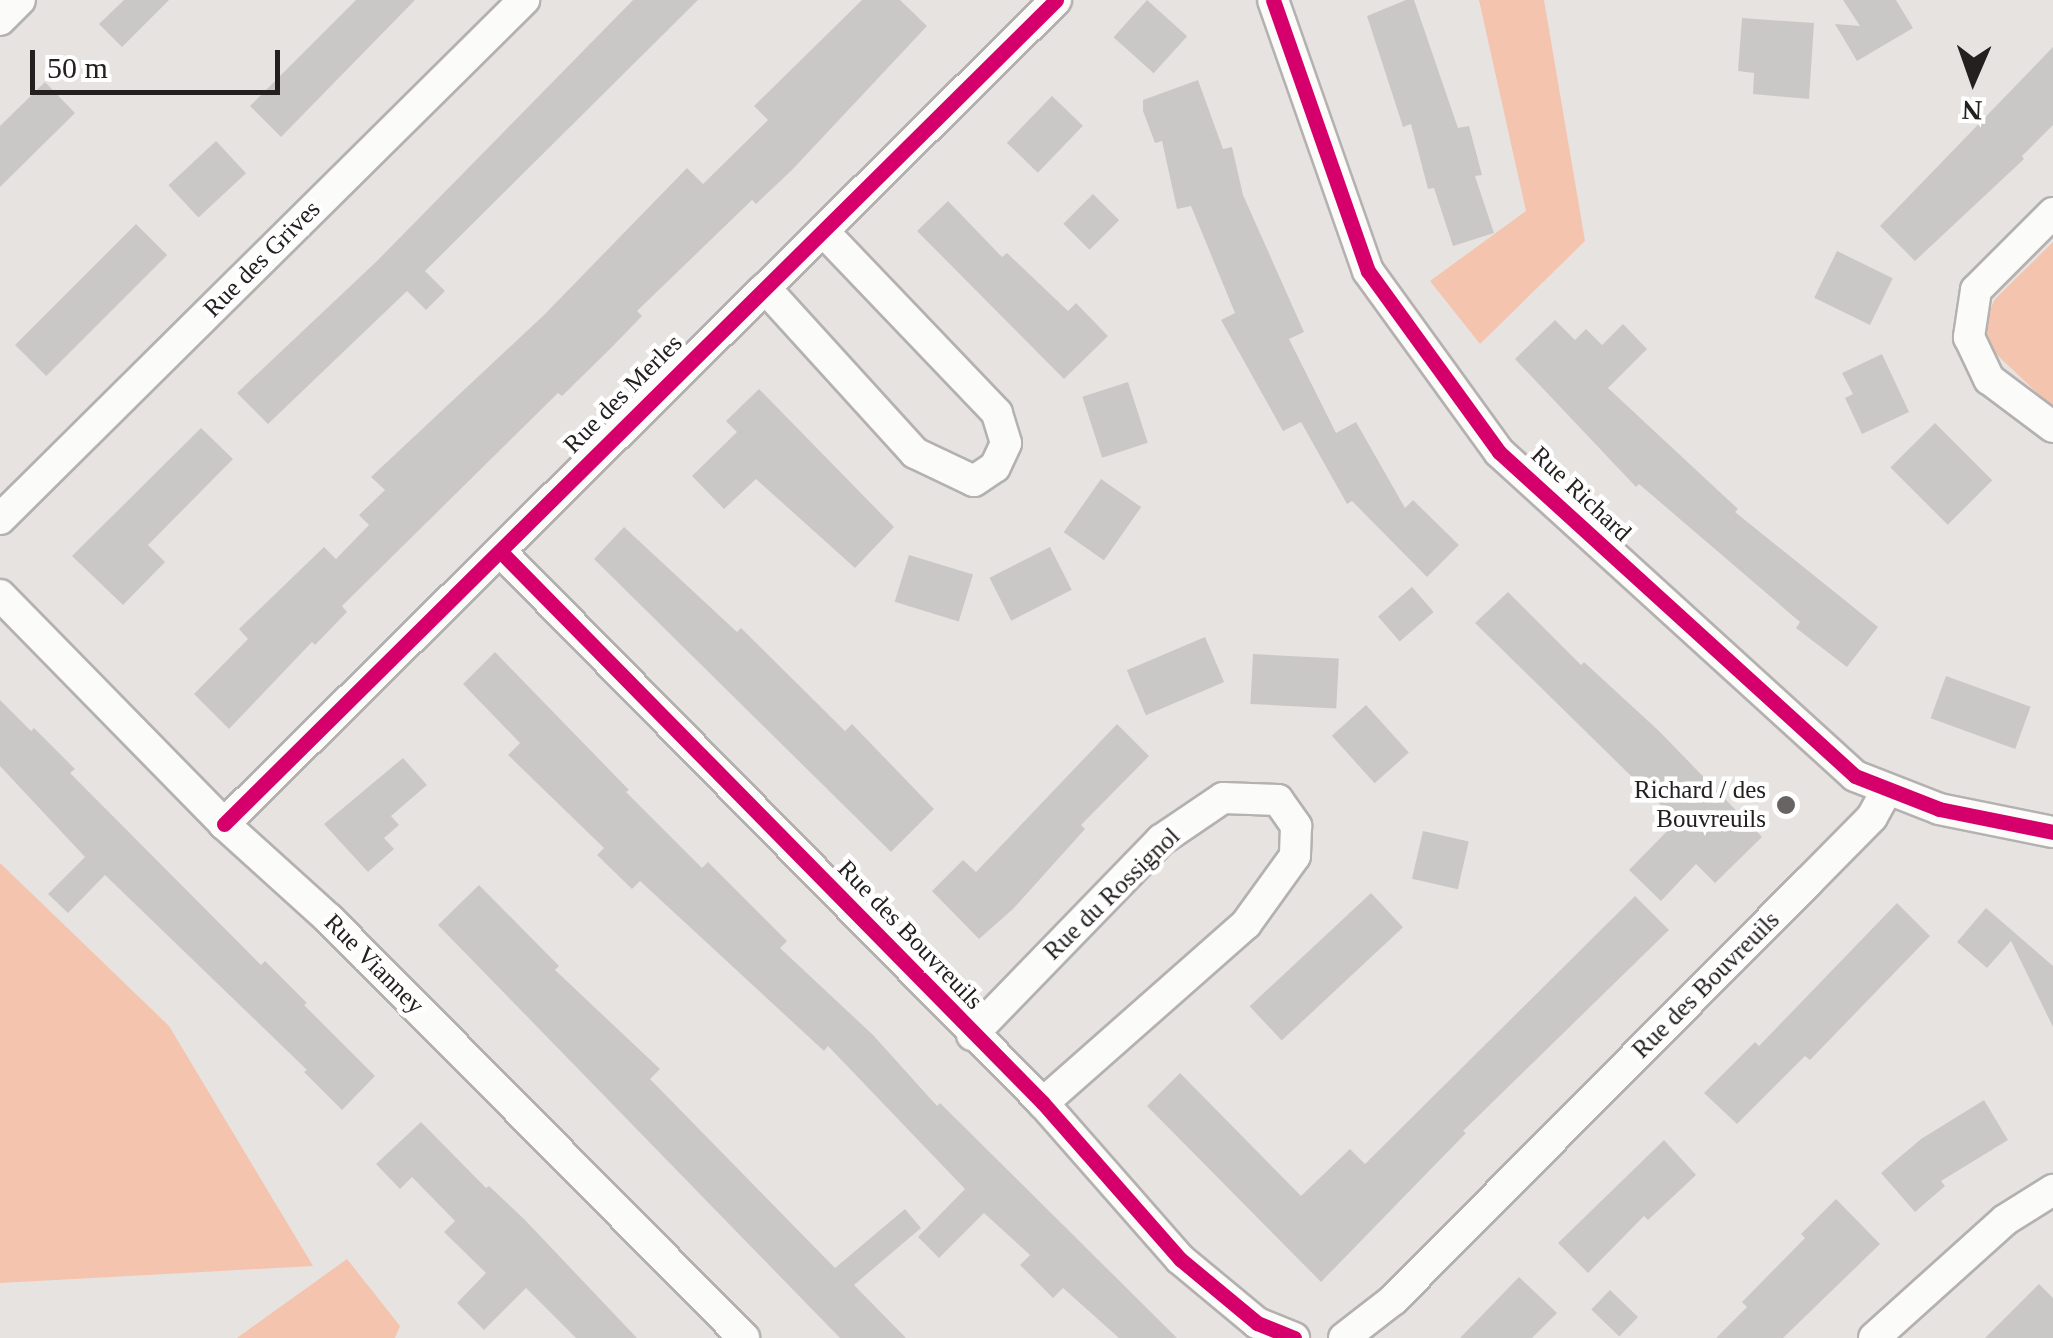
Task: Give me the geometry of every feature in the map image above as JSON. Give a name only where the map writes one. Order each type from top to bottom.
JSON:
[{"type":"street","points":[[0,20],[20,0]]},
{"type":"street","name":"Rue des Grives","points":[[0,519],[524,0]]},
{"type":"street","name":"Rue des Merles","points":[[224,824],[1056,0]]},
{"type":"street","name":"Rue Richard","points":[[1273,0],[1368,271],[1499,452],[1855,776],[1886,792],[1975,818],[2053,832]]},
{"type":"street","points":[[2053,213],[1976,290],[1969,338],[1988,379],[2053,427]]},
{"type":"street","points":[[765,288],[916,454],[974,481],[994,467],[1006,443],[997,412],[823,231]]},
{"type":"street","name":"Rue des Bouvreuils","points":[[500,551],[972,1035],[1044,1103],[1180,1259],[1257,1322],[1294,1338]]},
{"type":"street","name":"Rue Vianney","points":[[0,595],[224,824],[330,919],[744,1338]]},
{"type":"street","name":"Rue des Bouvreuils","points":[[1344,1338],[1393,1300],[1872,818],[1886,792]]},
{"type":"street","name":"Rue du Rossignol","points":[[972,1035],[1161,840],[1223,798],[1278,800],[1296,826],[1295,856],[1246,924],[1044,1103]]},
{"type":"street","points":[[1874,1338],[2005,1220],[2053,1190]]},
{"type":"shaded area","points":[[1479,0],[1544,0],[1585,241],[1480,344],[1430,281],[1526,211]]},
{"type":"shaded area","points":[[2053,242],[2053,408],[1992,350],[1986,335],[1987,316],[1995,299]]},
{"type":"shaded area","points":[[0,863],[169,1026],[313,1266],[0,1283]]},
{"type":"shaded area","points":[[347,1259],[400,1326],[395,1338],[237,1338]]},
{"type":"building","points":[[124,0],[169,0],[122,47],[99,24]]},
{"type":"building","points":[[356,0],[415,0],[281,137],[250,106]]},
{"type":"building","points":[[633,0],[698,0],[425,271],[445,291],[426,310],[407,291],[268,424],[237,393],[377,261]]},
{"type":"building","points":[[862,0],[900,0],[927,26],[792,170],[756,204],[752,200],[637,311],[642,316],[611,348],[562,396],[558,393],[342,606],[347,612],[315,645],[312,642],[229,729],[194,694],[248,639],[239,629],[324,547],[336,559],[369,525],[359,515],[385,490],[371,477],[544,315],[687,168],[703,184],[768,120],[754,106]]},
{"type":"building","points":[[1147,0],[1187,36],[1154,73],[1114,37]]},
{"type":"building","points":[[1414,0],[1458,128],[1469,126],[1482,175],[1475,176],[1494,233],[1453,246],[1434,188],[1428,189],[1411,124],[1403,127],[1367,16]]},
{"type":"building","points":[[1843,0],[1896,0],[1913,28],[1857,61],[1835,24],[1860,26]]},
{"type":"building","points":[[1742,18],[1814,23],[1809,99],[1753,94],[1754,73],[1738,71]]},
{"type":"building","points":[[2053,47],[2053,125],[2022,156],[2024,159],[1915,261],[1880,226]]},
{"type":"building","points":[[1198,80],[1223,149],[1232,147],[1243,195],[1304,332],[1289,339],[1336,433],[1356,422],[1405,508],[1413,500],[1459,545],[1427,577],[1352,501],[1347,504],[1301,422],[1283,431],[1221,320],[1235,313],[1191,206],[1177,209],[1162,141],[1155,143],[1143,111],[1143,100]]},
{"type":"building","points":[[45,82],[75,113],[0,187],[0,126]]},
{"type":"building","points":[[1052,96],[1083,126],[1038,173],[1007,143]]},
{"type":"building","points":[[216,141],[246,173],[198,218],[168,185]]},
{"type":"building","points":[[1093,194],[1119,220],[1089,250],[1063,224]]},
{"type":"building","points":[[948,201],[1002,257],[1007,253],[1068,311],[1076,303],[1108,336],[1064,379],[917,231]]},
{"type":"building","points":[[136,224],[167,255],[46,376],[15,345]]},
{"type":"building","points":[[1837,251],[1893,278],[1870,325],[1814,298]]},
{"type":"building","points":[[1555,320],[1575,340],[1586,329],[1602,345],[1623,324],[1647,349],[1608,388],[1738,509],[1735,512],[1878,627],[1847,667],[1796,628],[1800,622],[1639,484],[1636,487],[1515,359]]},
{"type":"building","points":[[1882,354],[1909,412],[1862,434],[1845,398],[1853,394],[1842,373]]},
{"type":"building","points":[[1128,382],[1148,443],[1102,458],[1082,397]]},
{"type":"building","points":[[759,389],[894,527],[855,568],[756,479],[724,509],[692,476],[737,432],[726,421]]},
{"type":"building","points":[[1935,423],[1992,480],[1948,525],[1890,468]]},
{"type":"building","points":[[201,428],[233,459],[148,545],[165,562],[123,605],[72,556]]},
{"type":"building","points":[[1101,479],[1141,507],[1104,560],[1064,532]]},
{"type":"building","points":[[624,527],[737,632],[741,628],[845,731],[852,724],[934,809],[891,852],[594,559]]},
{"type":"building","points":[[1050,547],[1072,590],[1011,621],[989,578]]},
{"type":"building","points":[[909,555],[973,575],[959,621],[895,602]]},
{"type":"building","points":[[1412,587],[1434,612],[1400,641],[1378,617]]},
{"type":"building","points":[[1508,592],[1581,665],[1584,662],[1659,731],[1762,837],[1715,883],[1696,864],[1661,901],[1629,870],[1677,821],[1475,623]]},
{"type":"building","points":[[1205,637],[1224,682],[1146,715],[1127,670]]},
{"type":"building","points":[[495,652],[702,868],[708,862],[787,941],[780,948],[873,1035],[937,1106],[940,1103],[1177,1338],[1119,1338],[1063,1288],[1053,1298],[1020,1265],[1030,1255],[984,1213],[939,1258],[918,1237],[965,1189],[828,1046],[824,1051],[640,881],[632,889],[597,855],[604,848],[508,755],[520,743],[463,684]]},
{"type":"building","points":[[1253,654],[1339,659],[1336,708],[1250,704]]},
{"type":"building","points":[[1946,676],[2031,707],[2015,749],[1931,718]]},
{"type":"building","points":[[0,700],[75,769],[70,773],[261,965],[265,961],[375,1076],[342,1110],[304,1072],[307,1070],[105,875],[68,913],[48,894],[85,857],[0,766]]},
{"type":"building","points":[[1366,705],[1409,753],[1375,783],[1332,736]]},
{"type":"building","points":[[1117,724],[1149,756],[1081,825],[1085,829],[1013,909],[979,939],[932,891],[963,860],[976,872]]},
{"type":"building","points":[[403,758],[427,785],[391,816],[399,825],[384,838],[394,849],[368,872],[324,824]]},
{"type":"building","points":[[1423,831],[1469,842],[1458,889],[1412,879]]},
{"type":"building","points":[[479,885],[559,966],[555,970],[660,1069],[650,1079],[835,1268],[905,1209],[921,1228],[854,1285],[906,1338],[840,1338],[438,925]]},
{"type":"building","points":[[1371,893],[1403,927],[1282,1041],[1250,1006]]},
{"type":"building","points":[[1635,896],[1669,930],[1463,1131],[1466,1133],[1321,1282],[1147,1106],[1180,1073],[1301,1196],[1350,1149],[1365,1164]]},
{"type":"building","points":[[1897,903],[1930,936],[1810,1060],[1805,1056],[1737,1124],[1704,1093],[1755,1042],[1759,1046]]},
{"type":"building","points":[[1986,908],[2053,966],[2053,1027],[2011,941],[1987,968],[1957,942]]},
{"type":"building","points":[[1984,1100],[2008,1140],[1941,1181],[1945,1186],[1915,1212],[1881,1173],[1921,1139]]},
{"type":"building","points":[[421,1122],[486,1188],[489,1186],[524,1219],[637,1338],[576,1338],[526,1288],[484,1330],[457,1303],[486,1273],[444,1232],[455,1221],[412,1177],[400,1189],[376,1164]]},
{"type":"building","points":[[1664,1140],[1696,1175],[1648,1220],[1644,1216],[1588,1273],[1558,1243]]},
{"type":"building","points":[[1836,1199],[1880,1244],[1783,1338],[1716,1338],[1747,1307],[1742,1302],[1805,1238],[1801,1234]]},
{"type":"building","points":[[1519,1277],[1557,1313],[1532,1338],[1460,1338]]},
{"type":"building","points":[[2039,1284],[2053,1298],[2053,1338],[1985,1338]]},
{"type":"building","points":[[1610,1290],[1638,1317],[1619,1337],[1591,1309]]},
{"type":"cycle path","points":[[224,824],[1056,0]]},
{"type":"cycle path","points":[[1273,0],[1368,271],[1499,452],[1855,776],[1939,809],[2053,832]]},
{"type":"cycle path","points":[[500,551],[1043,1103],[1180,1259],[1257,1323],[1294,1338]]},
{"type":"place","name":"Richard / des Bouvreuils","points":[[1786,805]]}]
